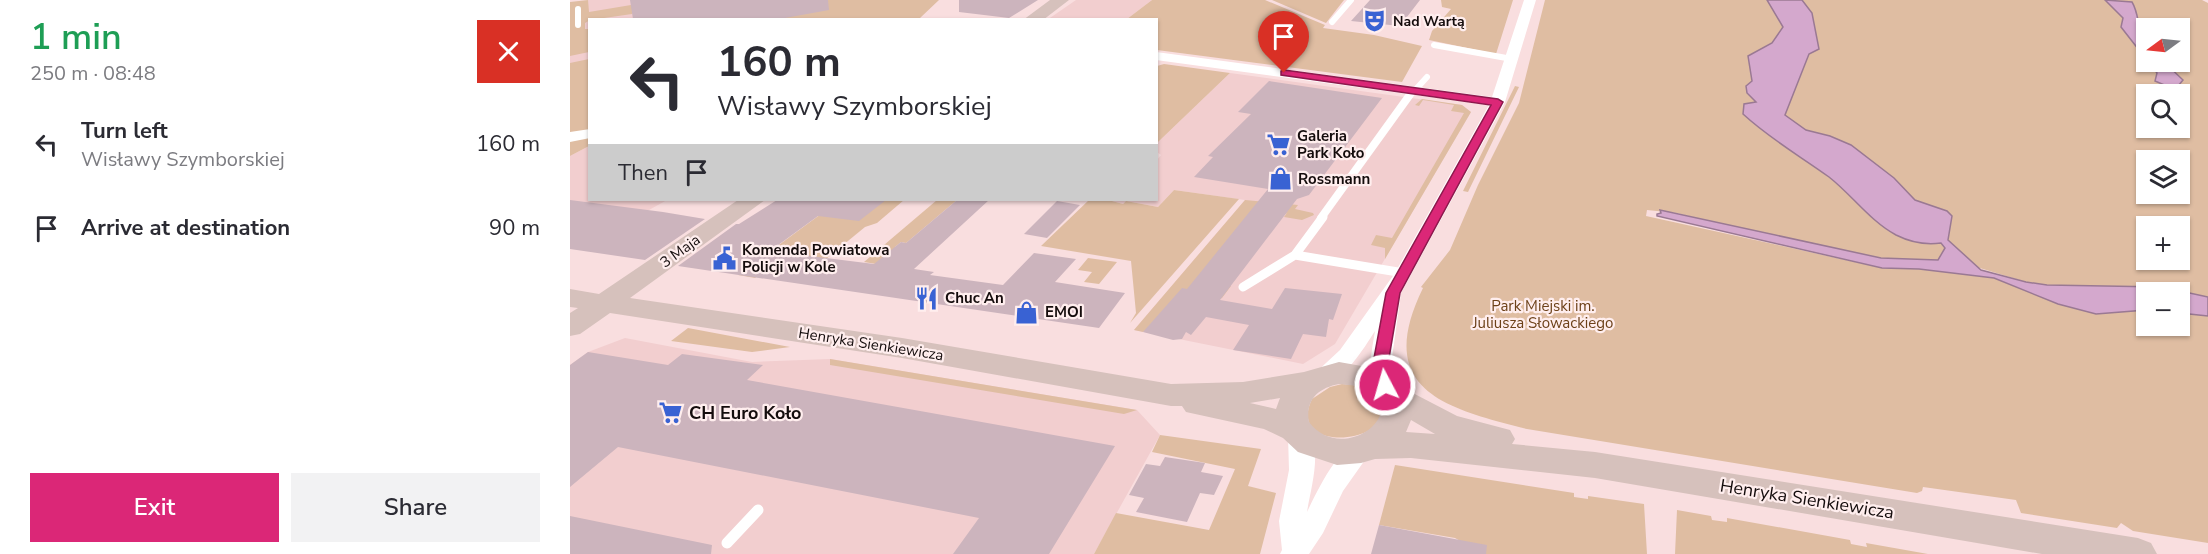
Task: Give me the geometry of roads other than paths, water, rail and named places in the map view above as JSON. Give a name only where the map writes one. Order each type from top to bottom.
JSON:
[{"type":"street","points":[[1034,18],[1061,0]]},
{"type":"street","points":[[1295,552],[1292,521],[1302,470],[1297,432],[1290,408],[1294,399],[1348,355],[1393,293],[1498,102],[1530,0]]},
{"type":"street","points":[[1158,56],[1498,102]]},
{"type":"street","points":[[570,137],[588,133]]},
{"type":"street","name":"3 Maja","points":[[570,327],[752,201]]},
{"type":"street","points":[[1295,552],[1314,525],[1339,475],[1366,448],[1386,437],[1396,425],[1399,411],[1381,358],[1393,293]]},
{"type":"street","name":"Henryka Sienkiewicza","points":[[570,298],[902,348],[1171,395],[1203,406],[1271,419],[1297,432]]},
{"type":"street","points":[[1317,379],[1356,373],[1372,377],[1391,392]]},
{"type":"street","name":"Henryka Sienkiewicza","points":[[1171,395],[1243,393],[1317,379]]},
{"type":"street","name":"Henryka Sienkiewicza","points":[[1391,392],[1448,426],[1595,465]]},
{"type":"street","points":[[1297,432],[1320,448],[1346,452],[1366,448]]},
{"type":"street","name":"Henryka Sienkiewicza","points":[[1366,448],[1408,443],[1527,459],[1595,465],[2138,554]]},
{"type":"lane","points":[[1332,22],[1351,0]]},
{"type":"lane","points":[[570,14],[577,11],[578,25]]},
{"type":"lane","points":[[1434,45],[1512,59]]},
{"type":"lane","points":[[1243,287],[1295,255],[1413,90],[1427,77]]},
{"type":"lane","points":[[1295,255],[1404,273]]},
{"type":"lane","points":[[727,543],[758,510]]},
{"type":"place","name":"Nad Wartą","points":[[1375,21]]},
{"type":"place","name":"Galeria Park Koło","points":[[1279,145]]},
{"type":"place","name":"Rossmann","points":[[1280,179]]},
{"type":"place","name":"Komenda Powiatowa Policji w Kole","points":[[724,259]]},
{"type":"place","name":"Chuc An","points":[[927,298]]},
{"type":"place","name":"EMOI","points":[[1027,312]]},
{"type":"place","name":"CH Euro Koło","points":[[671,413]]},
{"type":"park label","name":"Park Miejski im. Juliusza Słowackiego","points":[[1543,314]]}]
